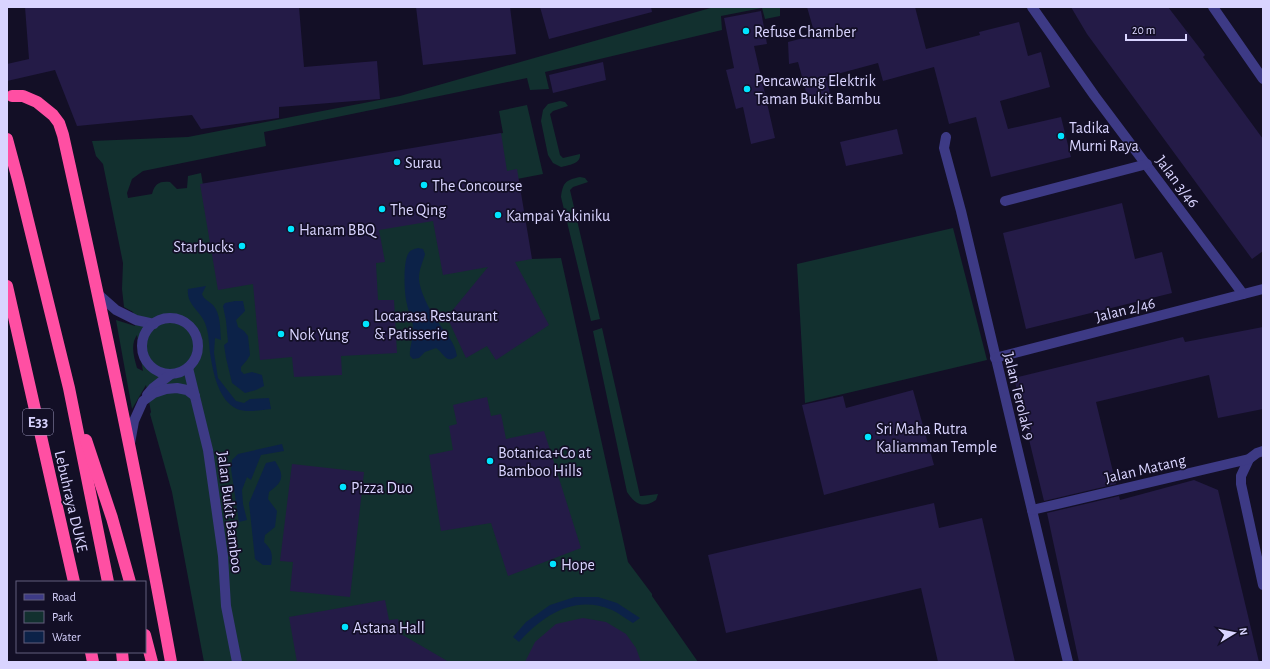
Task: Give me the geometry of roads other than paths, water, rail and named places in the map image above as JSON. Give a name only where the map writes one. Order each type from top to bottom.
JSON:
[{"type":"highway","points":[[12,96],[22,96],[38,102],[53,115],[59,123],[99,295],[151,548],[171,662]]},
{"type":"highway","points":[[7,139],[69,388],[108,581]]},
{"type":"highway","name":"Lebuhraya DUKE","points":[[7,286],[74,581]]},
{"type":"highway","points":[[69,388],[112,518],[130,581]]},
{"type":"highway","points":[[146,639],[152,662]]},
{"type":"street","name":"Jalan 3/46","points":[[1032,7],[1086,84],[1243,294]]},
{"type":"street","points":[[1213,7],[1263,78]]},
{"type":"street","name":"Jalan Terolak 9","points":[[946,137],[944,148],[961,211],[1068,662]]},
{"type":"street","points":[[1006,201],[1147,164]]},
{"type":"street","name":"Jalan 2/46","points":[[995,358],[1263,289]]},
{"type":"street","points":[[99,295],[116,310],[136,320],[154,324]]},
{"type":"street","points":[[169,318],[185,323],[192,329],[197,340],[197,354],[194,361],[188,368],[171,374],[162,373],[154,369],[148,362],[144,353],[144,337],[154,324],[169,318]]},
{"type":"street","name":"Jalan Bukit Bamboo","points":[[188,368],[209,457],[223,556],[226,606],[237,662]]},
{"type":"street","points":[[129,446],[134,421],[143,400],[153,388],[171,374]]},
{"type":"street","points":[[143,400],[154,393],[166,389],[178,388],[187,390],[195,396]]},
{"type":"street","name":"Jalan Matang","points":[[1032,510],[1249,459],[1256,453],[1263,450]]},
{"type":"street","points":[[1249,459],[1241,476],[1241,484],[1263,585]]},
{"type":"water","points":[[414,249],[423,249],[425,254],[420,269],[419,283],[431,312],[454,346],[457,356],[450,359],[445,357],[436,348],[425,352],[419,358],[413,359],[410,356],[413,328],[406,299],[405,264],[408,254]]},
{"type":"water","points":[[206,286],[202,294],[204,298],[216,309],[220,322],[221,340],[215,338],[214,353],[218,378],[236,401],[244,403],[250,399],[269,398],[271,409],[249,411],[237,409],[225,399],[221,392],[215,377],[206,326],[201,316],[189,300],[188,295],[188,289]]},
{"type":"water","points":[[243,301],[245,311],[236,320],[238,327],[248,336],[250,355],[241,367],[241,371],[244,374],[252,372],[262,375],[264,386],[245,393],[232,383],[224,345],[228,342],[223,306],[225,303]]},
{"type":"water","points":[[282,444],[284,451],[261,455],[251,480],[247,477],[242,490],[243,504],[247,520],[239,522],[231,469],[232,460],[238,454]]},
{"type":"water","points":[[275,461],[280,471],[281,478],[280,482],[269,492],[268,499],[277,511],[275,527],[265,535],[264,542],[269,547],[272,555],[272,561],[271,565],[263,565],[255,559],[249,503],[266,463]]},
{"type":"water","points":[[575,597],[598,597],[617,603],[640,618],[633,623],[615,611],[585,604],[561,610],[549,616],[538,623],[519,642],[513,637],[526,622],[550,605]]},
{"type":"place","name":"Refuse Chamber","points":[[746,31]]},
{"type":"place","name":"Pencawang Elektrik Taman Bukit Bambu","points":[[747,89]]},
{"type":"place","name":"Tadika Murni Raya","points":[[1061,136]]},
{"type":"place","name":"Surau","points":[[397,162]]},
{"type":"place","name":"The Concourse","points":[[424,185]]},
{"type":"place","name":"The Qing","points":[[382,209]]},
{"type":"place","name":"Kampai Yakiniku","points":[[498,215]]},
{"type":"place","name":"Hanam BBQ","points":[[291,229]]},
{"type":"place","name":"Starbucks","points":[[242,246]]},
{"type":"place","name":"Locarasa Restaurant & Patisserie","points":[[366,324]]},
{"type":"place","name":"Nok Yung","points":[[281,334]]},
{"type":"place","name":"Sri Maha Rutra Kaliamman Temple","points":[[868,437]]},
{"type":"place","name":"Botanica+Co at Bamboo Hills","points":[[490,461]]},
{"type":"place","name":"Pizza Duo","points":[[343,487]]},
{"type":"place","name":"Hope","points":[[553,564]]},
{"type":"place","name":"Astana Hall","points":[[345,627]]}]
